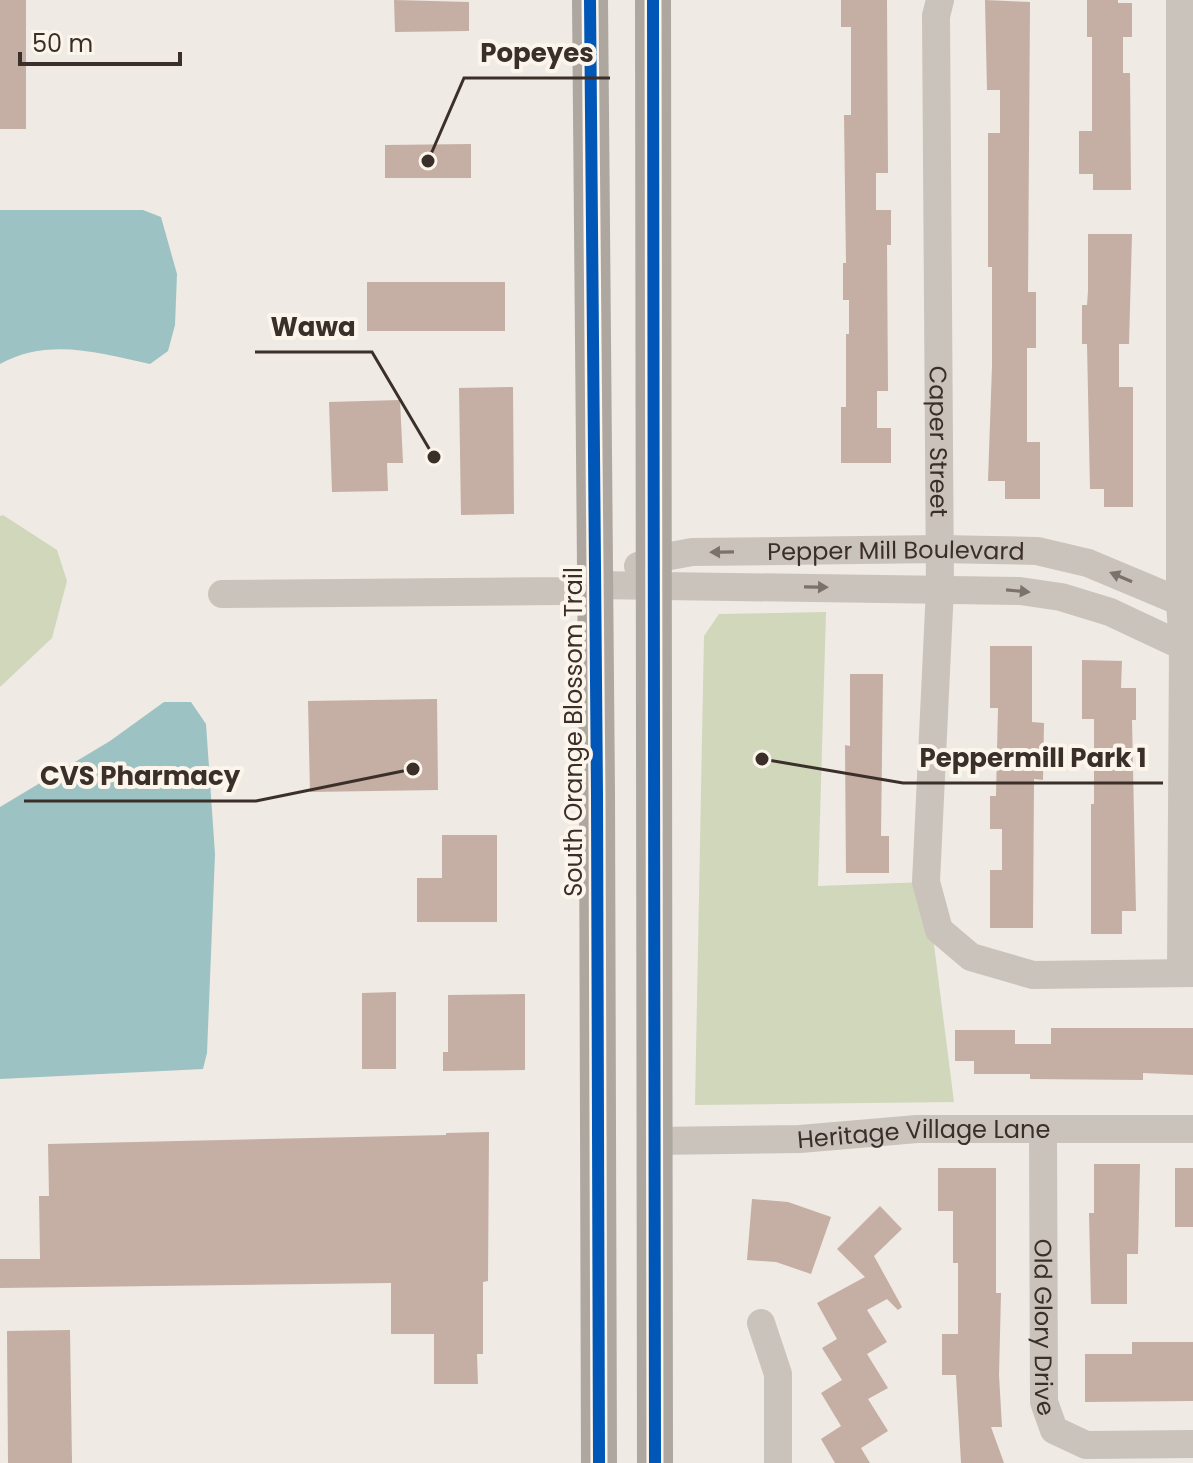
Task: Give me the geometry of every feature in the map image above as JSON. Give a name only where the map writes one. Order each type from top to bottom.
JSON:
[{"type":"main road","name":"South Orange Blossom Trail","points":[[590,0],[599,1463]]},
{"type":"main road","points":[[653,0],[655,1460]]},
{"type":"main road","points":[[599,1394],[620,1431],[636,1448],[655,1460]]},
{"type":"street","name":"Caper Street","points":[[940,0],[936,16],[940,588],[926,882],[939,930],[971,957],[1033,975],[1187,973]]},
{"type":"street","points":[[1180,0],[1187,180],[1187,973]]},
{"type":"street","name":"Pepper Mill Boulevard","points":[[654,573],[692,552],[1037,551],[1088,563],[1187,605]]},
{"type":"street","name":"Pepper Mill Boulevard","points":[[222,594],[560,591],[654,573],[1020,591],[1061,597],[1110,612],[1188,649]]},
{"type":"street","name":"Heritage Village Lane","points":[[654,1141],[800,1139],[917,1129],[1193,1129]]},
{"type":"street","name":"Old Glory Drive","points":[[1043,1129],[1044,1402],[1054,1430],[1086,1445],[1193,1444]]},
{"type":"street","points":[[761,1323],[778,1374],[778,1463]]},
{"type":"green space","points":[[0,516],[57,550],[67,581],[52,638],[0,687]]},
{"type":"green space","points":[[826,612],[818,886],[926,882],[954,1102],[695,1105],[704,636],[719,614]]},
{"type":"water","points":[[0,210],[143,210],[161,217],[177,274],[175,325],[168,351],[150,364],[93,352],[55,349],[18,356],[0,364]]},
{"type":"water","points":[[164,702],[191,702],[206,724],[215,854],[207,1053],[203,1069],[0,1079],[0,807],[110,741]]},
{"type":"building","points":[[0,0],[26,0],[26,129],[0,129]]},
{"type":"building","points":[[394,0],[469,2],[469,31],[395,32]]},
{"type":"building","points":[[841,0],[887,0],[888,173],[876,173],[876,210],[891,210],[891,245],[887,245],[888,391],[877,391],[877,428],[891,428],[891,463],[841,463],[841,407],[846,407],[846,334],[849,334],[849,300],[843,300],[843,263],[846,263],[844,115],[851,115],[851,27],[841,27]]},
{"type":"building","points":[[985,0],[1030,2],[1028,292],[1036,292],[1036,348],[1027,348],[1027,442],[1040,442],[1040,499],[1005,499],[1005,481],[988,481],[992,267],[988,267],[988,133],[1000,133],[1000,90],[987,90]]},
{"type":"building","points":[[1087,0],[1132,3],[1132,37],[1123,37],[1123,73],[1130,73],[1131,190],[1093,190],[1093,174],[1079,174],[1079,131],[1092,131],[1092,37],[1087,37]]},
{"type":"building","points":[[471,144],[471,178],[385,178],[385,145]]},
{"type":"building","points":[[1088,234],[1132,234],[1129,344],[1119,344],[1119,387],[1133,387],[1133,507],[1104,507],[1104,489],[1090,489],[1087,344],[1082,344],[1082,305],[1087,305],[1088,291]]},
{"type":"building","points":[[367,282],[505,282],[505,331],[367,331]]},
{"type":"building","points":[[513,387],[514,514],[461,515],[459,388]]},
{"type":"building","points":[[400,400],[403,463],[387,463],[388,491],[332,492],[329,402]]},
{"type":"building","points":[[990,646],[1032,646],[1032,722],[1044,723],[1043,780],[1034,779],[1033,928],[990,928],[990,870],[1002,870],[1002,829],[990,829],[990,796],[996,796],[998,708],[990,708]]},
{"type":"building","points":[[1082,660],[1122,661],[1121,688],[1136,688],[1136,720],[1132,720],[1136,911],[1122,911],[1122,934],[1091,934],[1094,719],[1082,719]]},
{"type":"building","points":[[850,674],[883,674],[881,836],[889,836],[889,873],[846,873],[845,745],[850,746]]},
{"type":"building","points":[[437,699],[438,790],[310,792],[308,701]]},
{"type":"building","points":[[442,835],[497,835],[497,922],[417,922],[417,878],[442,878]]},
{"type":"building","points":[[396,992],[396,1069],[362,1069],[362,993]]},
{"type":"building","points":[[525,994],[525,1070],[443,1071],[443,1052],[448,1052],[448,995]]},
{"type":"building","points":[[1051,1028],[1193,1028],[1193,1075],[1143,1073],[1143,1080],[1030,1079],[1030,1074],[974,1074],[974,1061],[955,1061],[955,1030],[1015,1030],[1015,1044],[1051,1044]]},
{"type":"building","points":[[489,1132],[488,1281],[483,1282],[483,1354],[477,1354],[478,1384],[434,1384],[434,1334],[391,1334],[391,1283],[0,1288],[0,1259],[40,1259],[39,1196],[49,1196],[48,1144]]},
{"type":"building","points":[[1094,1164],[1140,1164],[1138,1254],[1127,1254],[1127,1304],[1091,1304],[1089,1213],[1094,1213]]},
{"type":"building","points":[[938,1168],[996,1168],[996,1293],[1001,1293],[999,1375],[1002,1427],[991,1427],[1004,1463],[961,1463],[956,1375],[942,1375],[942,1334],[958,1334],[958,1263],[953,1263],[953,1211],[938,1211]]},
{"type":"building","points":[[1175,1168],[1193,1168],[1193,1227],[1175,1227]]},
{"type":"building","points":[[752,1199],[788,1202],[831,1217],[811,1274],[776,1262],[747,1260]]},
{"type":"building","points":[[880,1206],[902,1229],[874,1256],[902,1307],[898,1310],[887,1299],[867,1310],[887,1342],[867,1354],[888,1388],[868,1399],[888,1431],[861,1448],[870,1463],[835,1463],[821,1439],[841,1426],[821,1393],[842,1380],[822,1348],[837,1339],[817,1303],[865,1277],[837,1249]]},
{"type":"building","points":[[70,1330],[72,1463],[8,1463],[7,1331]]},
{"type":"building","points":[[1132,1342],[1193,1342],[1193,1401],[1085,1402],[1085,1354],[1132,1354]]},
{"type":"cycle path","points":[[590,0],[599,1463]]},
{"type":"cycle path","points":[[653,0],[655,1463]]},
{"type":"place","name":"Popeyes","points":[[428,161]]},
{"type":"place","name":"Wawa","points":[[434,457]]},
{"type":"place","name":"Peppermill Park 1","points":[[762,759]]},
{"type":"place","name":"CVS Pharmacy","points":[[413,769]]}]
